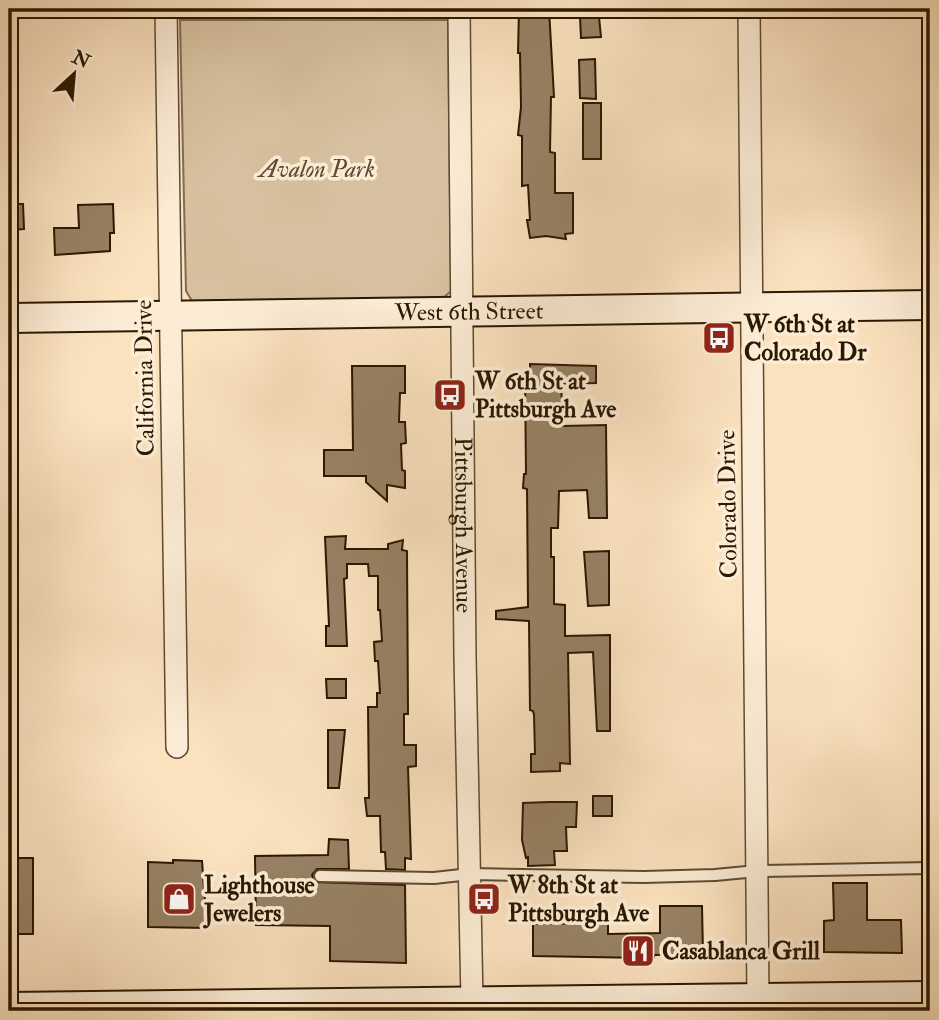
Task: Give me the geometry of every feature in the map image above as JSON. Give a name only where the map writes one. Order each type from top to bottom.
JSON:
[{"type":"street","name":"California Drive","points":[[166,9],[177,747]]},
{"type":"street","name":"Pittsburgh Avenue","points":[[457,1004],[470,874],[465,656],[459,9]]},
{"type":"street","name":"Colorado Drive","points":[[749,9],[758,999]]},
{"type":"street","name":"West 6th Street","points":[[9,318],[930,305]]},
{"type":"street","points":[[9,1007],[129,1009],[758,999],[894,1004],[930,996]]},
{"type":"lane","points":[[320,876],[434,878],[470,874],[644,877],[757,871],[930,868]]},
{"type":"green space","name":"Avalon Park","points":[[180,20],[448,20],[451,291],[442,299],[192,301],[186,291]]},
{"type":"building","points":[[519,9],[549,9],[554,97],[551,97],[550,152],[555,153],[555,193],[573,193],[573,233],[565,234],[566,239],[546,236],[530,238],[527,220],[530,220],[528,185],[522,186],[522,136],[518,135],[521,107]]},
{"type":"building","points":[[580,17],[599,17],[601,37],[581,38]]},
{"type":"building","points":[[595,59],[596,99],[580,98],[579,60]]},
{"type":"building","points":[[583,103],[601,103],[601,159],[583,159]]},
{"type":"building","points":[[9,204],[23,204],[24,229],[9,230]]},
{"type":"building","points":[[113,204],[114,233],[110,233],[110,251],[55,255],[54,228],[79,228],[78,205]]},
{"type":"building","points":[[530,364],[596,366],[596,383],[561,384],[563,426],[606,425],[607,518],[589,518],[587,490],[559,491],[558,528],[551,528],[551,557],[554,557],[554,604],[565,605],[565,636],[610,635],[610,731],[597,731],[593,652],[568,653],[570,764],[560,763],[560,771],[531,772],[531,754],[535,754],[534,715],[530,710],[529,621],[496,619],[496,611],[528,607],[527,489],[523,488],[526,474],[525,374],[530,375]]},
{"type":"building","points":[[352,366],[405,366],[405,393],[400,393],[399,422],[405,422],[406,443],[401,444],[405,488],[387,485],[387,501],[366,482],[366,476],[324,476],[324,450],[353,450]]},
{"type":"building","points":[[346,536],[345,549],[388,549],[388,544],[403,540],[402,550],[407,551],[408,714],[404,714],[404,745],[416,745],[416,766],[408,767],[411,859],[405,858],[405,870],[386,869],[385,852],[381,852],[380,816],[367,816],[365,798],[369,798],[368,707],[377,707],[377,693],[380,693],[374,642],[382,641],[378,576],[369,576],[368,564],[347,564],[347,578],[344,579],[347,646],[326,646],[326,626],[329,626],[325,537]]},
{"type":"building","points":[[609,551],[609,605],[588,606],[584,552]]},
{"type":"building","points":[[326,679],[346,679],[346,698],[327,698]]},
{"type":"building","points":[[328,730],[345,730],[339,788],[328,788]]},
{"type":"building","points":[[593,796],[612,796],[612,816],[593,816]]},
{"type":"building","points":[[577,802],[576,827],[566,827],[567,851],[554,851],[555,865],[528,866],[522,840],[523,803]]},
{"type":"building","points":[[329,839],[348,840],[349,869],[317,869],[312,875],[315,882],[405,885],[406,963],[330,961],[330,926],[256,925],[255,856],[328,855]]},
{"type":"building","points":[[9,858],[33,858],[33,934],[9,934]]},
{"type":"building","points":[[173,860],[202,861],[207,928],[148,927],[148,862],[173,863]]},
{"type":"building","points":[[833,883],[867,883],[867,920],[901,920],[902,953],[824,952],[824,921],[834,920]]},
{"type":"building","points":[[660,906],[702,906],[703,954],[654,955],[644,958],[533,956],[533,924],[608,923],[608,934],[660,933]]},
{"type":"place","name":"W 6th St at Colorado Dr","points":[[719,338]]},
{"type":"place","name":"W 6th St at Pittsburgh Ave","points":[[450,395]]},
{"type":"place","name":"Lighthouse Jewelers","points":[[179,899]]},
{"type":"place","name":"W 8th St at Pittsburgh Ave","points":[[484,899]]},
{"type":"place","name":"Casablanca Grill","points":[[638,951]]}]
